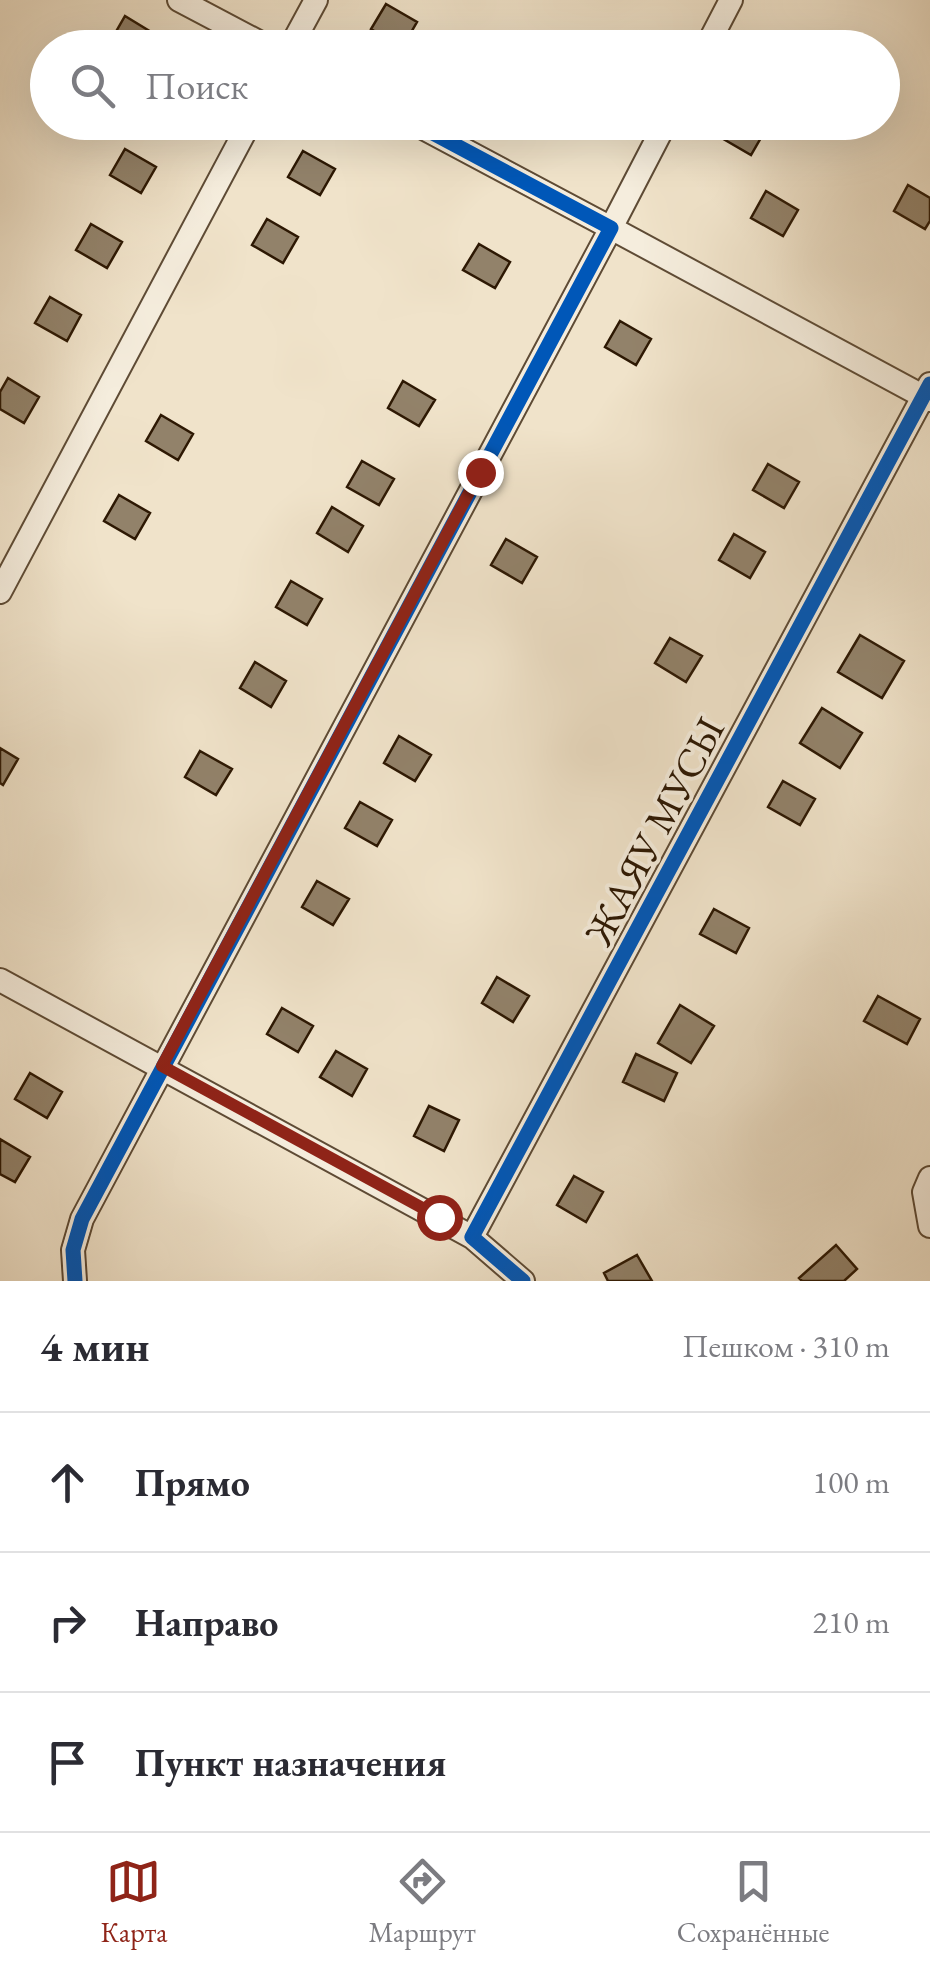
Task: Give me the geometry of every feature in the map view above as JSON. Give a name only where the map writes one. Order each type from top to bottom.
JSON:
[{"type":"street","points":[[179,0],[236,30]]},
{"type":"street","points":[[300,30],[316,0]]},
{"type":"street","points":[[715,30],[731,0]]},
{"type":"street","points":[[0,592],[240,140]]},
{"type":"street","points":[[446,140],[928,394]]},
{"type":"street","points":[[75,1281],[73,1250],[82,1219],[657,140]]},
{"type":"street","name":"ЖАЯУ МУСЫ","points":[[472,1237],[928,394]]},
{"type":"street","points":[[0,980],[472,1237],[522,1281]]},
{"type":"street","points":[[930,1178],[924,1192],[930,1226]]},
{"type":"building","points":[[386,4],[417,22],[412,30],[371,29]]},
{"type":"building","points":[[125,16],[148,30],[117,30]]},
{"type":"building","points":[[725,140],[760,140],[751,155]]},
{"type":"building","points":[[125,149],[156,167],[141,193],[110,175]]},
{"type":"building","points":[[303,151],[335,169],[320,195],[288,177]]},
{"type":"building","points":[[908,185],[930,198],[930,221],[925,229],[894,211]]},
{"type":"building","points":[[766,191],[798,210],[783,236],[751,218]]},
{"type":"building","points":[[267,219],[298,237],[283,263],[252,245]]},
{"type":"building","points":[[91,224],[122,242],[107,268],[76,250]]},
{"type":"building","points":[[479,244],[510,262],[495,288],[463,270]]},
{"type":"building","points":[[50,297],[81,315],[67,341],[35,323]]},
{"type":"building","points":[[620,321],[651,339],[636,365],[605,347]]},
{"type":"building","points":[[8,378],[39,397],[24,423],[0,409],[0,392]]},
{"type":"building","points":[[403,381],[435,400],[419,426],[388,408]]},
{"type":"building","points":[[161,415],[193,434],[178,460],[146,441]]},
{"type":"building","points":[[362,461],[394,479],[379,505],[347,487]]},
{"type":"building","points":[[768,464],[799,482],[784,508],[753,490]]},
{"type":"building","points":[[119,495],[150,513],[135,539],[104,521]]},
{"type":"building","points":[[332,507],[363,526],[348,552],[317,533]]},
{"type":"building","points":[[734,534],[765,552],[750,578],[719,560]]},
{"type":"building","points":[[506,539],[537,557],[522,583],[491,565]]},
{"type":"building","points":[[291,581],[322,599],[307,625],[276,607]]},
{"type":"building","points":[[860,635],[904,661],[882,698],[838,672]]},
{"type":"building","points":[[670,638],[702,656],[686,682],[655,663]]},
{"type":"building","points":[[255,662],[286,681],[271,707],[240,688]]},
{"type":"building","points":[[822,708],[862,733],[840,768],[800,743]]},
{"type":"building","points":[[399,736],[431,755],[415,781],[384,763]]},
{"type":"building","points":[[0,748],[18,759],[3,785],[0,783]]},
{"type":"building","points":[[200,751],[232,769],[216,795],[185,777]]},
{"type":"building","points":[[783,781],[815,799],[800,825],[768,807]]},
{"type":"building","points":[[360,802],[392,820],[377,846],[345,828]]},
{"type":"building","points":[[317,881],[349,899],[333,925],[302,907]]},
{"type":"building","points":[[714,909],[749,928],[736,953],[700,934]]},
{"type":"building","points":[[497,977],[529,996],[513,1022],[482,1003]]},
{"type":"building","points":[[878,996],[920,1019],[907,1044],[864,1021]]},
{"type":"building","points":[[680,1005],[714,1026],[691,1063],[658,1043]]},
{"type":"building","points":[[282,1008],[313,1026],[298,1052],[267,1034]]},
{"type":"building","points":[[336,1051],[367,1069],[352,1096],[320,1077]]},
{"type":"building","points":[[636,1054],[677,1073],[664,1101],[623,1082]]},
{"type":"building","points":[[30,1073],[62,1092],[47,1118],[15,1099]]},
{"type":"building","points":[[429,1106],[459,1120],[444,1151],[414,1136]]},
{"type":"building","points":[[0,1139],[30,1157],[15,1182],[0,1174]]},
{"type":"building","points":[[574,1176],[603,1192],[586,1222],[557,1205]]},
{"type":"building","points":[[836,1245],[857,1269],[844,1281],[799,1278]]},
{"type":"building","points":[[637,1255],[652,1281],[608,1281],[604,1273]]},
{"type":"cycle path","points":[[75,1281],[73,1250],[82,1219],[611,228],[446,140]]},
{"type":"cycle path","points":[[523,1281],[472,1237],[930,384]]},
{"type":"route","points":[[439,1217],[162,1066],[480,472]]}]
